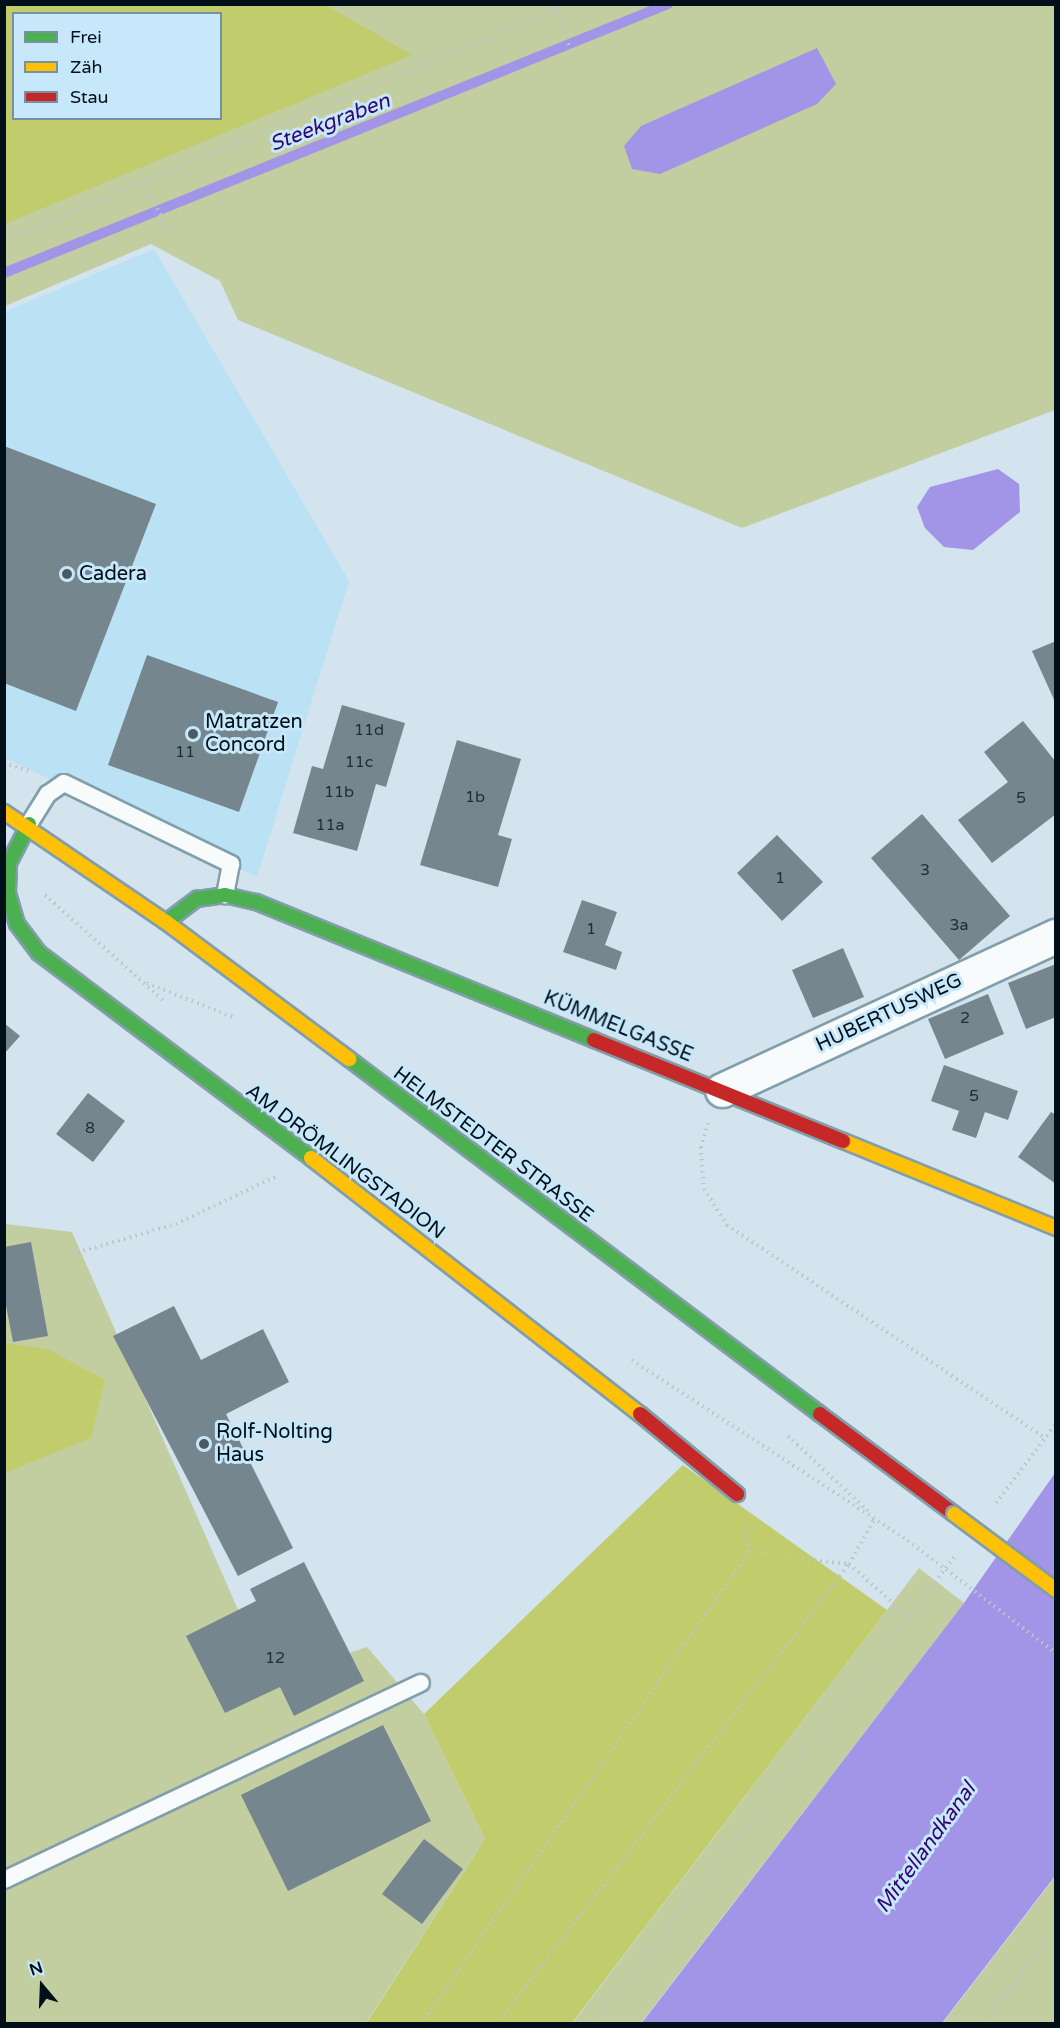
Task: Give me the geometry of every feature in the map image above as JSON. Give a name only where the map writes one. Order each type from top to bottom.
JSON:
[{"type":"street","name":"HELMSTEDTER STRASSE","points":[[4,812],[29,824],[166,922],[1056,1590]]},
{"type":"street","name":"AM DRÖMLINGSTADION","points":[[29,824],[9,863],[8,893],[11,925],[39,953],[304,1158],[535,1328],[737,1494]]},
{"type":"street","name":"KÜMMELGASSE","points":[[166,922],[197,899],[225,895],[256,902],[1056,1228]]},
{"type":"street","name":"HUBERTUSWEG","points":[[722,1090],[1056,936]]},
{"type":"lane","points":[[29,824],[48,794],[64,783],[231,864],[225,895]]},
{"type":"lane","points":[[4,1880],[421,1683]]},
{"type":"path","points":[[4,240],[568,4]]},
{"type":"path","points":[[555,10],[574,58]]},
{"type":"path","points":[[143,182],[170,233]]},
{"type":"path","points":[[9,863],[143,981]]},
{"type":"path","points":[[722,1090],[700,1147],[704,1189],[727,1225],[1045,1438]]},
{"type":"path","points":[[72,1254],[176,1224],[289,1170],[304,1158]]},
{"type":"path","points":[[988,1513],[1056,1424]]},
{"type":"path","points":[[421,2024],[749,1552],[737,1494]]},
{"type":"path","points":[[497,2024],[849,1564],[875,1518],[1056,1653]]},
{"type":"path","points":[[594,2024],[959,1551]]},
{"type":"path","points":[[749,1552],[849,1564],[909,1617]]},
{"type":"path","points":[[983,2024],[1056,1927]]},
{"type":"path","points":[[1047,2024],[1056,2012]]},
{"type":"shaded area","points":[[154,249],[349,581],[257,877],[5,758],[4,312]]},
{"type":"green space","points":[[5,4],[326,5],[412,55],[5,224]]},
{"type":"green space","points":[[5,5],[1055,5],[1055,410],[742,528],[238,320],[220,281],[151,244],[5,306]]},
{"type":"green space","points":[[5,1224],[72,1232],[269,1680],[367,1647],[424,1714],[485,1839],[366,2023],[5,2024]]},
{"type":"green space","points":[[4,1343],[47,1349],[105,1380],[91,1438],[5,1473]]},
{"type":"green space","points":[[683,1465],[887,1610],[572,2023],[366,2024],[485,1839],[424,1714]]},
{"type":"green space","points":[[919,1568],[964,1603],[641,2023],[572,2024]]},
{"type":"green space","points":[[1055,1877],[1055,2023],[942,2024],[969,1989]]},
{"type":"water","points":[[817,48],[836,84],[817,104],[660,174],[632,169],[624,146],[641,126]]},
{"type":"water","points":[[998,469],[1019,484],[1020,512],[973,550],[944,547],[925,528],[917,507],[930,487]]},
{"type":"water","name":"Mittellandkanal","points":[[1055,1473],[1055,1876],[942,2023],[641,2024],[964,1603]]},
{"type":"building","name":"Cadera","points":[[4,446],[156,504],[76,711],[4,683]]},
{"type":"building","points":[[1056,641],[1056,704],[1032,651]]},
{"type":"building","name":"Matratzen Concord","points":[[147,655],[278,702],[239,812],[108,765]]},
{"type":"building","points":[[342,705],[405,723],[386,787],[376,784],[357,851],[293,833],[312,766],[323,769]]},
{"type":"building","points":[[1023,721],[1056,762],[1056,814],[992,863],[958,820],[1008,782],[984,752]]},
{"type":"building","points":[[457,740],[521,759],[498,835],[512,839],[498,887],[420,865]]},
{"type":"building","points":[[922,814],[1010,916],[959,960],[871,858]]},
{"type":"building","points":[[777,835],[823,882],[782,921],[737,873]]},
{"type":"building","points":[[582,900],[617,912],[605,945],[622,952],[616,970],[563,952]]},
{"type":"building","points":[[843,948],[864,997],[813,1018],[792,970]]},
{"type":"building","points":[[1056,964],[1056,1017],[1026,1029],[1008,983]]},
{"type":"building","points":[[988,994],[1004,1034],[945,1059],[928,1019]]},
{"type":"building","points":[[4,1023],[20,1036],[4,1054]]},
{"type":"building","points":[[944,1065],[1018,1091],[1008,1120],[985,1112],[976,1138],[952,1130],[959,1111],[931,1101]]},
{"type":"building","points":[[88,1093],[125,1121],[93,1162],[56,1134]]},
{"type":"building","points":[[1051,1112],[1056,1115],[1056,1184],[1018,1157]]},
{"type":"building","points":[[31,1242],[48,1336],[13,1342],[4,1295],[4,1247]]},
{"type":"building","name":"Rolf-Nolting Haus","points":[[174,1306],[201,1360],[263,1329],[289,1382],[226,1414],[293,1548],[238,1576],[113,1336]]},
{"type":"building","points":[[304,1562],[364,1681],[294,1716],[280,1687],[225,1713],[186,1636],[256,1601],[250,1589]]},
{"type":"building","points":[[383,1725],[431,1821],[288,1891],[241,1795]]},
{"type":"building","points":[[424,1839],[463,1869],[422,1924],[382,1894]]},
{"type":"waterway","name":"Steekgraben","points":[[4,273],[668,4]]},
{"type":"traffic: fast","points":[[29,824],[9,863],[8,893],[17,924],[39,953],[311,1158]]},
{"type":"traffic: fast","points":[[166,922],[197,899],[225,895],[256,902],[594,1040]]},
{"type":"traffic: fast","points":[[349,1059],[820,1414]]},
{"type":"traffic: slow","points":[[4,812],[166,922],[349,1059]]},
{"type":"traffic: slow","points":[[843,1141],[1056,1228]]},
{"type":"traffic: slow","points":[[311,1158],[640,1414]]},
{"type":"traffic: slow","points":[[954,1514],[1056,1590]]},
{"type":"traffic: jam","points":[[594,1040],[843,1141]]},
{"type":"traffic: jam","points":[[640,1414],[737,1494]]},
{"type":"traffic: jam","points":[[820,1414],[954,1514]]},
{"type":"place","name":"Cadera","points":[[67,574]]},
{"type":"place","name":"Matratzen Concord","points":[[193,734]]},
{"type":"place","name":"Rolf-Nolting Haus","points":[[204,1444]]}]
